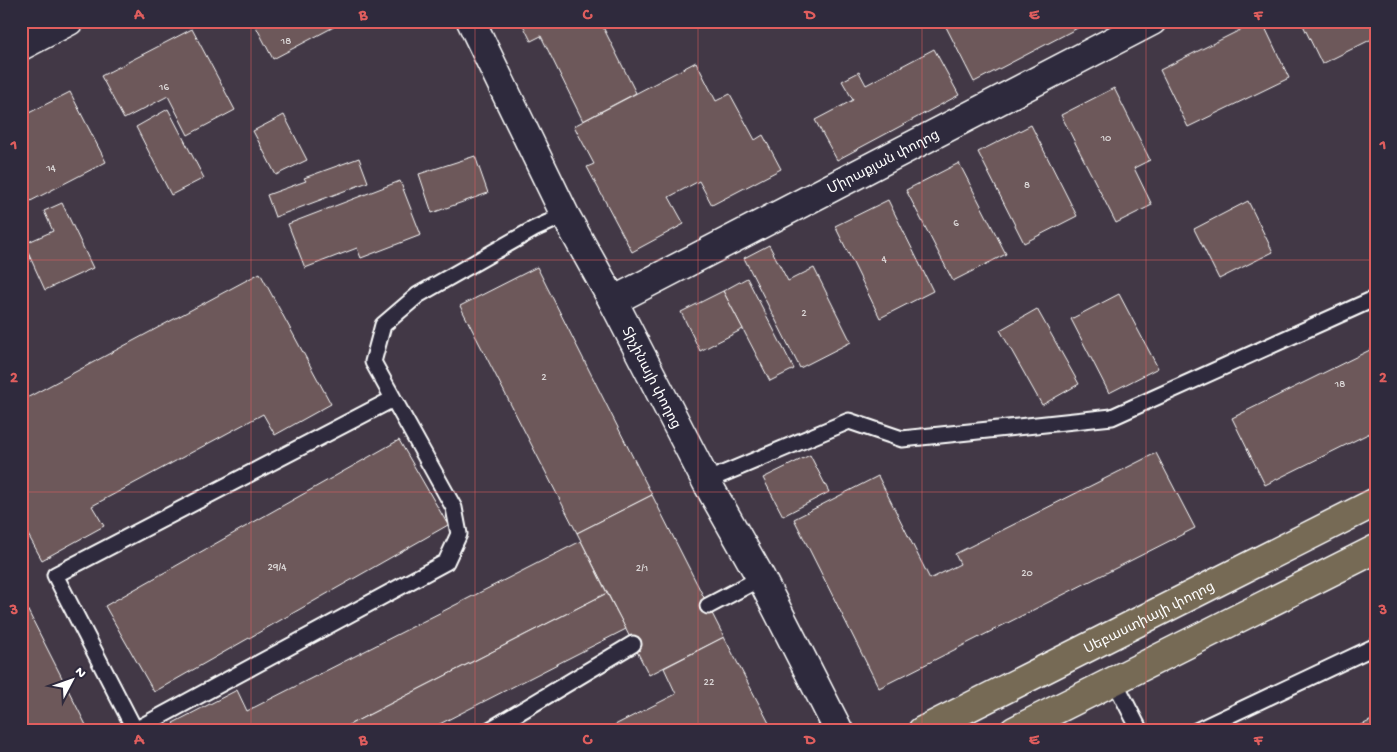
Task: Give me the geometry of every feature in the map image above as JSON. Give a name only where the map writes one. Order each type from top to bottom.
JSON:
[{"type":"main road","points":[[21,46],[69,21]]},
{"type":"main road","name":"Տիչինայի փողոց","points":[[472,21],[565,215],[613,301],[706,482],[760,578],[839,731]]},
{"type":"main road","name":"Միրաքյան փողոց","points":[[613,301],[1152,21]]},
{"type":"main road","name":"Սեբաստիայի փողոց","points":[[922,731],[1376,502]]},
{"type":"main road","points":[[1014,731],[1376,549]]},
{"type":"lane","points":[[393,399],[55,575],[135,730],[446,562],[459,534],[454,508],[373,362],[383,325],[418,295],[534,229],[565,215]]},
{"type":"lane","points":[[706,482],[849,421],[902,439],[1112,418],[1376,298]]},
{"type":"lane","points":[[708,606],[760,578]]},
{"type":"lane","points":[[488,731],[633,644]]},
{"type":"lane","points":[[1196,731],[1376,646]]},
{"type":"lane","points":[[1114,680],[1140,731]]},
{"type":"building","points":[[253,21],[345,21],[273,59]]},
{"type":"building","points":[[521,21],[600,21],[636,93],[583,121],[541,36],[531,41]]},
{"type":"building","points":[[943,21],[1091,21],[974,82]]},
{"type":"building","points":[[1258,21],[1262,21],[1289,78],[1188,127],[1160,70]]},
{"type":"building","points":[[1301,21],[1376,21],[1376,37],[1322,64]]},
{"type":"building","points":[[192,29],[235,110],[188,135],[168,96],[124,119],[101,76]]},
{"type":"building","points":[[934,49],[959,95],[837,160],[815,120],[853,100],[842,81],[859,72],[866,85]]},
{"type":"building","points":[[696,62],[716,101],[730,94],[755,140],[763,135],[781,169],[712,205],[699,181],[669,197],[684,224],[632,252],[587,167],[594,164],[574,126]]},
{"type":"building","points":[[1114,88],[1150,160],[1134,168],[1152,205],[1116,223],[1061,115]]},
{"type":"building","points":[[70,92],[106,162],[21,206],[21,117]]},
{"type":"building","points":[[168,109],[204,178],[171,195],[136,127]]},
{"type":"building","points":[[284,115],[307,160],[276,175],[253,131]]},
{"type":"building","points":[[1031,125],[1077,216],[1024,243],[978,152]]},
{"type":"building","points":[[475,156],[488,193],[432,213],[419,174]]},
{"type":"building","points":[[359,158],[368,182],[275,217],[267,195],[306,181],[304,178]]},
{"type":"building","points":[[959,163],[1006,254],[953,281],[906,190]]},
{"type":"building","points":[[400,181],[421,235],[361,258],[357,248],[305,268],[288,224]]},
{"type":"building","points":[[888,200],[933,291],[880,318],[835,226]]},
{"type":"building","points":[[1248,201],[1273,252],[1219,279],[1194,229]]},
{"type":"building","points":[[62,203],[93,268],[45,290],[24,244],[53,231],[44,211]]},
{"type":"building","points":[[769,245],[788,281],[814,268],[851,342],[800,368],[744,258]]},
{"type":"building","points":[[537,267],[652,495],[577,533],[460,306]]},
{"type":"building","points":[[260,273],[331,404],[275,435],[263,414],[92,506],[104,526],[42,560],[21,522],[21,401]]},
{"type":"building","points":[[747,278],[794,369],[770,381],[723,291]]},
{"type":"building","points":[[723,291],[743,329],[700,351],[681,312]]},
{"type":"building","points":[[1119,294],[1158,368],[1109,393],[1071,319]]},
{"type":"building","points":[[1037,309],[1079,384],[1042,405],[1000,330]]},
{"type":"building","points":[[1376,347],[1376,430],[1265,485],[1232,418]]},
{"type":"building","points":[[399,440],[448,525],[154,692],[105,606]]},
{"type":"building","points":[[1156,453],[1195,528],[879,688],[794,519],[878,476],[930,579],[960,564],[955,554]]},
{"type":"building","points":[[810,455],[829,492],[783,516],[763,478]]},
{"type":"building","points":[[652,495],[724,637],[649,675],[577,533]]},
{"type":"building","points":[[581,541],[607,593],[337,731],[177,731],[173,723],[237,690],[247,711]]},
{"type":"building","points":[[607,593],[626,629],[426,731],[337,731]]},
{"type":"building","points":[[21,597],[89,731],[21,731]]},
{"type":"building","points":[[724,637],[770,725],[759,731],[603,731],[676,694],[664,668]]},
{"type":"building","points":[[1376,718],[1376,731],[1349,731]]}]
